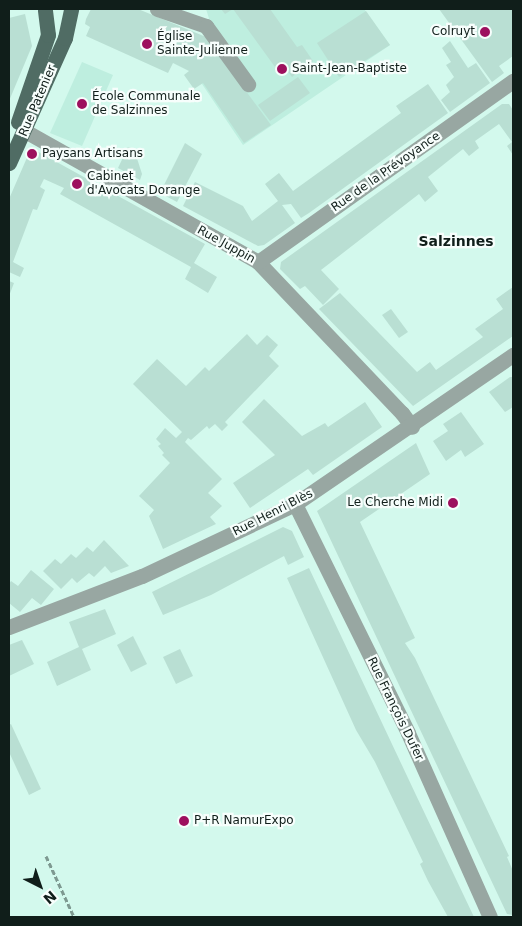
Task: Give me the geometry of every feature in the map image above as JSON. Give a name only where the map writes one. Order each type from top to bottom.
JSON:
[{"type":"main road","points":[[45,9],[58,13],[70,9]]},
{"type":"main road","name":"Rue Patenier","points":[[9,147],[48,34],[45,9]]},
{"type":"main road","name":"Rue Patenier","points":[[9,163],[25,131],[65,38],[70,9]]},
{"type":"street","points":[[156,9],[206,26],[248,84]]},
{"type":"street","name":"Rue de la Prévoyance","points":[[258,262],[512,84]]},
{"type":"street","name":"Rue Juppin","points":[[25,131],[258,262],[402,413],[412,427]]},
{"type":"street","name":"Rue Henri Blès","points":[[9,627],[142,576],[295,504],[412,427],[513,355]]},
{"type":"street","name":"Rue François Dufer","points":[[295,504],[408,733],[490,917]]},
{"type":"path","points":[[46,856],[74,917]]},
{"type":"shaded area","name":"Saint-Jean-Baptiste","points":[[206,9],[364,9],[390,45],[243,145],[198,78],[222,60]]},
{"type":"shaded area","name":"École Communale de Salzinnes","points":[[82,62],[113,75],[82,146],[50,133]]},
{"type":"building","points":[[91,9],[138,9],[206,37],[271,125],[244,143],[203,83],[194,89],[184,75],[189,71],[173,63],[168,73],[86,36],[90,27],[85,24]]},
{"type":"building","points":[[221,9],[233,9],[225,14]]},
{"type":"building","points":[[233,9],[270,9],[297,47],[302,45],[313,61],[292,77],[281,63],[275,67]]},
{"type":"building","name":"Colruyt","points":[[439,9],[513,9],[513,56],[499,66],[504,73],[492,82]]},
{"type":"building","points":[[366,11],[390,45],[339,77],[317,43]]},
{"type":"building","points":[[25,14],[32,46],[9,101],[9,18]]},
{"type":"building","points":[[450,41],[468,68],[476,63],[490,83],[450,112],[441,100],[450,92],[446,85],[454,77],[446,65],[451,62],[442,48]]},
{"type":"building","points":[[298,77],[310,93],[270,121],[258,105]]},
{"type":"building","points":[[428,84],[448,113],[301,218],[291,204],[282,205],[295,223],[264,245],[258,246],[183,206],[195,182],[243,206],[252,221],[278,201],[265,184],[279,173],[293,191],[401,113],[396,106]]},
{"type":"building","points":[[502,104],[509,104],[513,110],[513,155],[507,146],[512,142],[499,124],[475,141],[479,148],[469,156],[463,149],[428,177],[438,191],[425,202],[419,194],[321,270],[339,289],[323,305],[305,286],[300,289],[280,269],[281,262]]},
{"type":"building","points":[[185,143],[202,154],[177,202],[160,193]]},
{"type":"building","points":[[128,147],[134,149],[142,174],[140,180],[118,168]]},
{"type":"building","points":[[35,150],[205,244],[194,263],[217,277],[208,293],[185,279],[191,267],[60,194],[64,188],[44,179],[40,187],[45,190],[37,210],[33,209],[13,262],[24,268],[20,277],[9,272],[9,199],[29,153]]},
{"type":"building","points":[[9,281],[14,283],[9,296]]},
{"type":"building","points":[[513,287],[513,336],[413,406],[319,309],[340,293],[417,372],[430,362],[436,370],[483,337],[475,329],[503,309],[496,299]]},
{"type":"building","points":[[391,309],[408,332],[399,338],[382,315]]},
{"type":"building","points":[[247,334],[257,345],[267,335],[278,345],[269,356],[279,366],[225,422],[228,425],[222,431],[215,424],[209,429],[207,426],[191,440],[188,438],[185,442],[222,479],[208,493],[222,506],[210,517],[216,524],[163,549],[149,516],[154,510],[139,496],[170,463],[162,455],[164,453],[158,446],[161,444],[156,439],[165,428],[176,438],[182,432],[133,384],[157,359],[186,386],[205,367],[209,371]]},
{"type":"building","points":[[510,377],[513,377],[513,407],[505,412],[489,392]]},
{"type":"building","points":[[264,399],[302,436],[325,423],[328,427],[365,402],[382,427],[313,475],[308,469],[250,508],[233,483],[275,455],[242,422]]},
{"type":"building","points":[[461,412],[484,444],[465,457],[461,450],[446,461],[433,441],[448,431],[443,424]]},
{"type":"building","points":[[416,443],[430,474],[360,522],[415,638],[405,643],[415,658],[509,856],[507,857],[513,871],[513,915],[507,914],[317,511]]},
{"type":"building","points":[[283,527],[292,531],[304,557],[288,565],[284,556],[211,595],[163,615],[152,592]]},
{"type":"building","points":[[104,540],[129,566],[111,573],[105,566],[94,577],[89,573],[77,583],[72,578],[61,589],[43,571],[55,559],[61,564],[71,554],[76,558],[87,547],[93,552]]},
{"type":"building","points":[[309,568],[474,917],[448,917],[428,881],[420,864],[423,862],[375,762],[356,730],[287,578]]},
{"type":"building","points":[[31,570],[54,589],[41,605],[32,598],[20,612],[9,603],[9,584],[11,581],[18,586]]},
{"type":"building","points":[[105,609],[116,634],[82,649],[91,670],[57,686],[47,662],[79,647],[69,622]]},
{"type":"building","points":[[133,636],[147,664],[131,672],[117,645]]},
{"type":"building","points":[[22,640],[34,664],[9,676],[9,645]]},
{"type":"building","points":[[180,649],[193,676],[176,684],[163,657]]},
{"type":"building","points":[[11,724],[41,789],[29,795],[9,752],[9,725]]},
{"type":"place","name":"Colruyt","points":[[485,32]]},
{"type":"place","name":"Église Sainte-Julienne","points":[[147,44]]},
{"type":"place","name":"Saint-Jean-Baptiste","points":[[282,69]]},
{"type":"place","name":"École Communale de Salzinnes","points":[[82,104]]},
{"type":"place","name":"Paysans Artisans","points":[[32,154]]},
{"type":"place","name":"Cabinet d'Avocats Dorange","points":[[77,184]]},
{"type":"place","name":"Le Cherche Midi","points":[[453,503]]},
{"type":"place","name":"P+R NamurExpo","points":[[184,821]]},
{"type":"district","name":"Salzinnes","points":[[456,241]]}]
